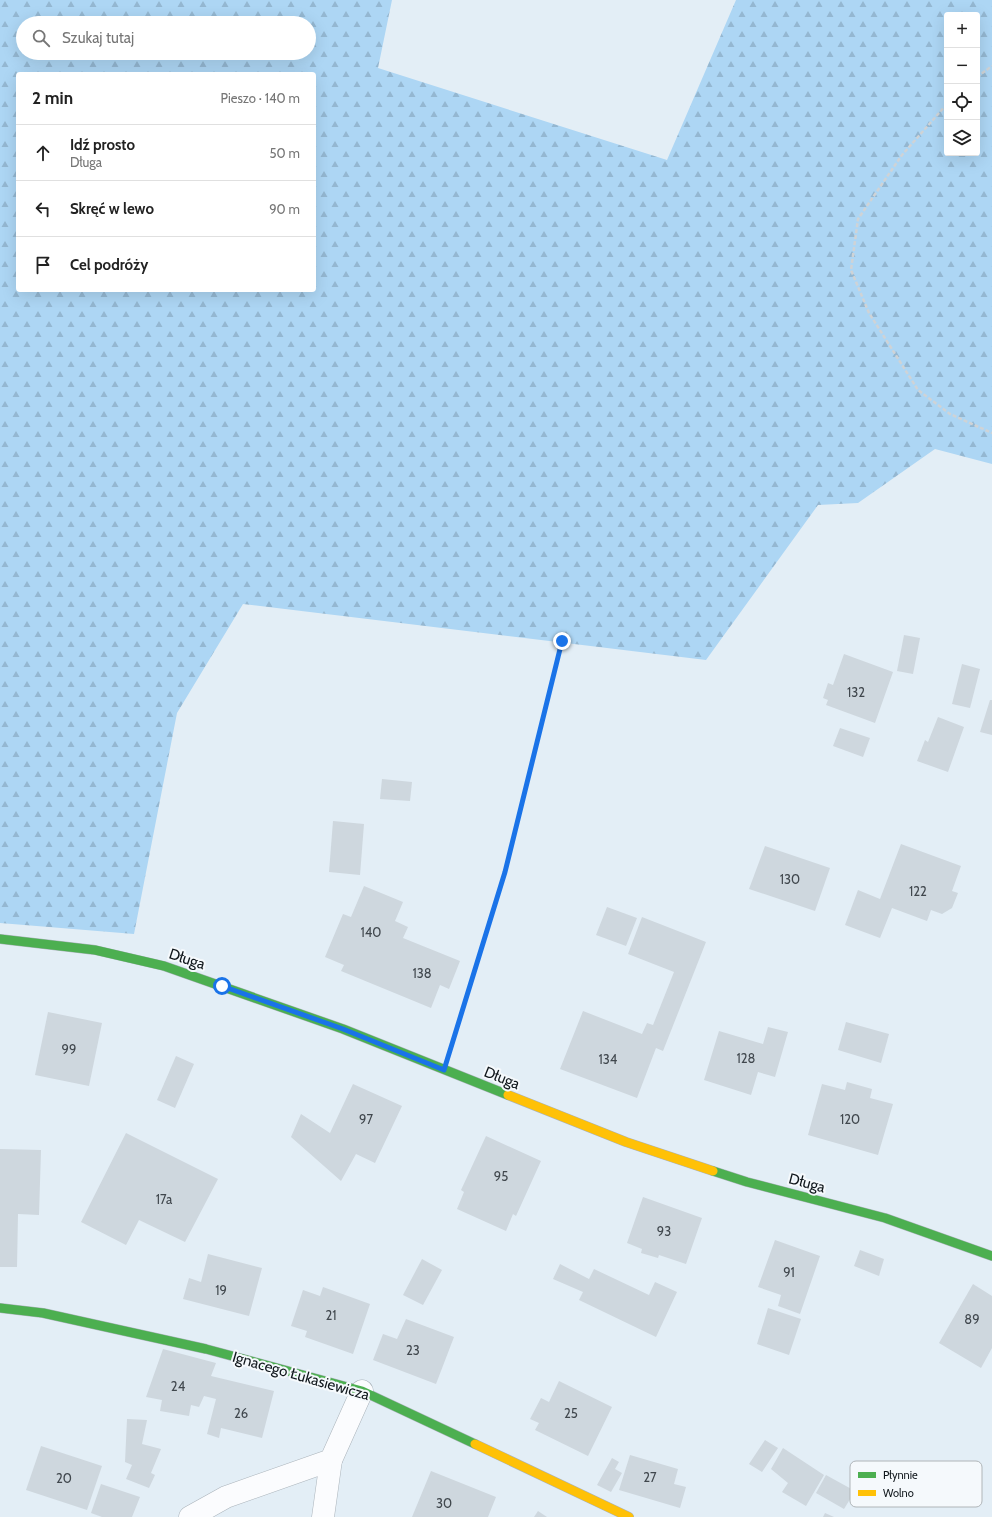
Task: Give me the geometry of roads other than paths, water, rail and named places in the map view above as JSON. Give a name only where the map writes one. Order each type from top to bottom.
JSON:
[{"type":"street","name":"Długa","points":[[0,939],[95,950],[164,966],[343,1029],[626,1142],[747,1182],[885,1218],[992,1256]]},
{"type":"street","name":"Ignacego Łukasiewicza","points":[[0,1308],[43,1313],[206,1349],[362,1391],[629,1517]]},
{"type":"street","points":[[323,1517],[331,1460],[362,1391]]},
{"type":"street","points":[[190,1517],[226,1497],[331,1460]]}]
